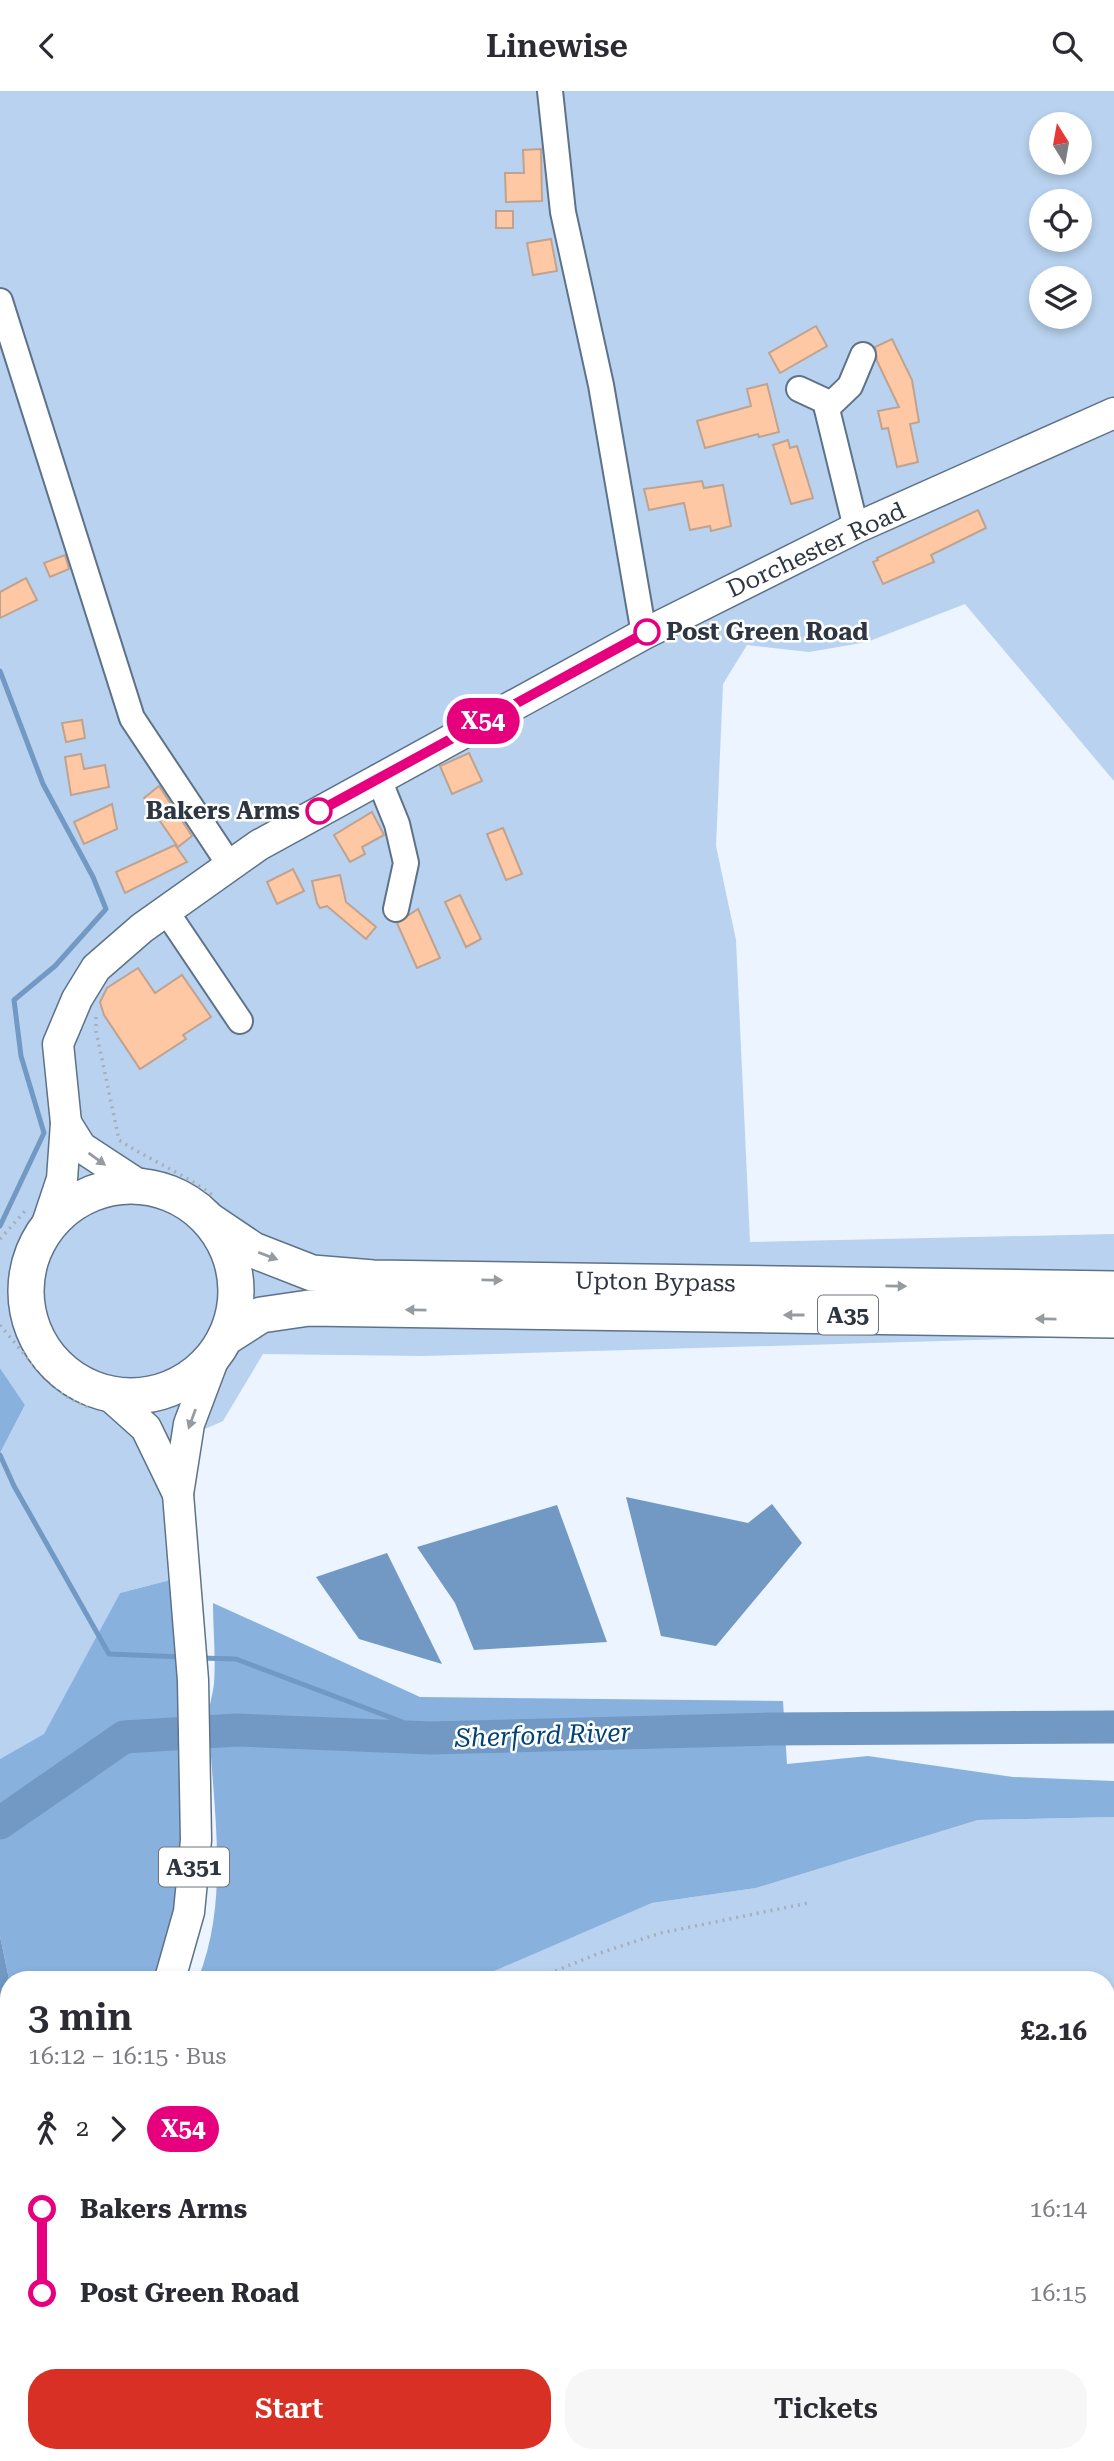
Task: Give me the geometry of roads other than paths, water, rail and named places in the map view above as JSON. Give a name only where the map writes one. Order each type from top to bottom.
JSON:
[{"type":"highway","points":[[0,1270],[39,1240],[72,1203],[104,1189],[139,1185],[165,1191],[189,1203],[213,1210],[233,1265],[236,1289],[233,1314],[220,1346],[196,1375],[175,1386],[100,1402],[82,1384],[58,1368],[10,1317],[25,1287],[39,1240]]},
{"type":"highway","name":"Upton Bypass","points":[[213,1210],[253,1250],[312,1273],[361,1277],[1114,1289]]},
{"type":"highway","name":"Upton Bypass","points":[[220,1346],[261,1315],[309,1308],[1114,1320]]},
{"type":"main road","name":"Dorchester Road","points":[[39,1240],[62,1179],[66,1123],[58,1044],[77,999],[96,968],[166,911],[259,845],[378,777],[644,634],[856,528],[1114,413]]},
{"type":"main road","points":[[66,1123],[81,1147],[139,1185]]},
{"type":"main road","name":"A351","points":[[172,1971],[189,1912],[193,1875],[196,1753],[178,1494],[189,1424],[220,1346]]},
{"type":"main road","name":"A351","points":[[100,1402],[146,1429],[178,1494]]},
{"type":"street","points":[[550,91],[563,212],[601,385],[644,634]]},
{"type":"street","points":[[0,301],[132,718],[231,867]]},
{"type":"street","points":[[827,408],[850,386],[863,355]]},
{"type":"street","points":[[799,389],[825,401],[856,528]]},
{"type":"street","points":[[378,777],[397,824],[406,863],[396,909]]},
{"type":"street","points":[[166,911],[240,1021]]},
{"type":"waterway","points":[[0,671],[43,784],[93,877],[106,909],[55,966],[14,1000],[21,1056],[44,1133],[0,1226]]},
{"type":"waterway","points":[[0,1455],[14,1486],[109,1654],[183,1657]]},
{"type":"waterway","points":[[200,1658],[236,1659],[400,1721],[431,1738]]},
{"type":"waterway","name":"Sherford River","points":[[0,1823],[124,1737],[237,1730],[431,1738],[769,1729],[1114,1727]]},
{"type":"place","name":"Post Green Road","points":[[647,632]]},
{"type":"place","name":"Bakers Arms","points":[[319,811]]}]
